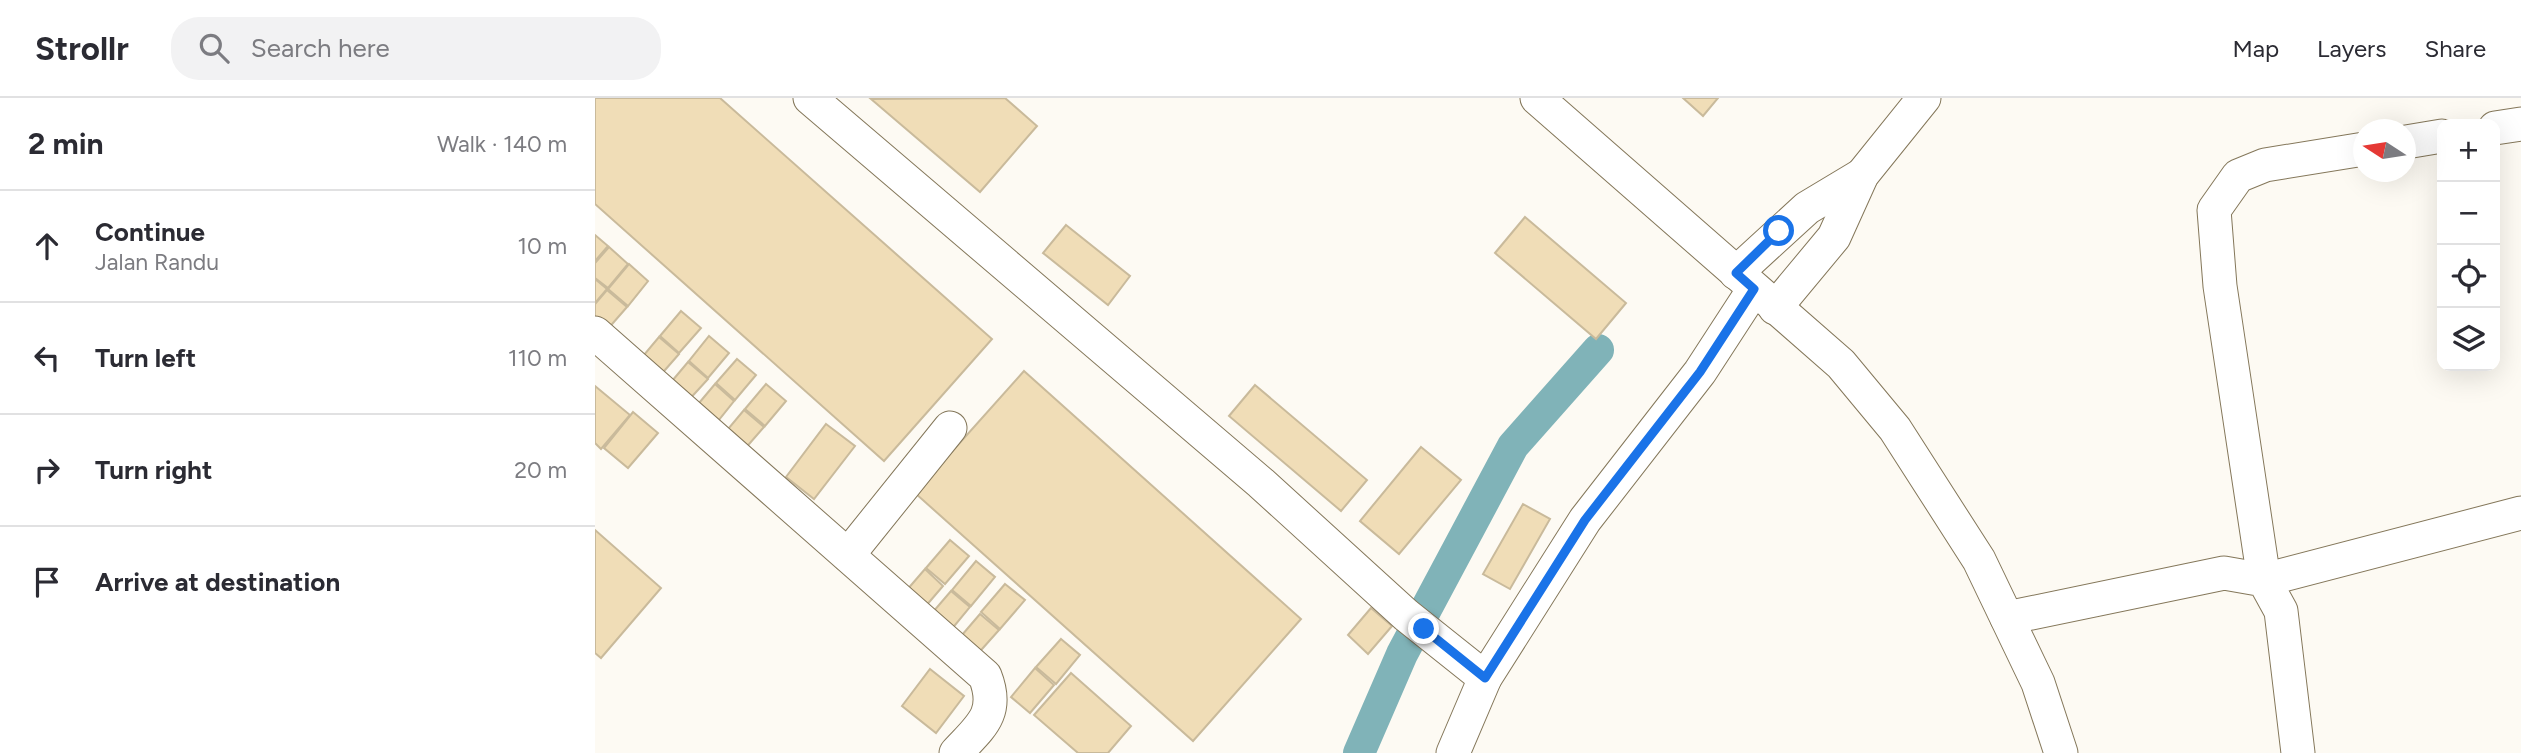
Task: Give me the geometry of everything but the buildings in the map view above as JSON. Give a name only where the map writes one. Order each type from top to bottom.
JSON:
[{"type":"street","points":[[810,98],[1261,482],[1415,622],[1485,678]]},
{"type":"street","points":[[1537,98],[1841,364],[1895,429],[1979,560],[2038,683],[2061,753]]},
{"type":"street","points":[[1755,290],[1834,237],[1862,175],[1924,98]]},
{"type":"street","points":[[2500,127],[2521,124]]},
{"type":"street","points":[[2416,140],[2437,137]]},
{"type":"street","points":[[2298,753],[2281,611],[2264,580],[2220,286],[2214,209],[2238,176],[2265,165],[2353,151]]},
{"type":"street","points":[[1453,753],[1485,678],[1585,520],[1700,372],[1807,208],[1862,175]]},
{"type":"street","points":[[595,333],[985,676],[992,693],[988,719],[956,753]]},
{"type":"street","points":[[848,555],[950,428]]},
{"type":"street","points":[[2007,618],[2224,573],[2264,580],[2521,513]]},
{"type":"waterway","points":[[1359,753],[1402,654],[1513,446],[1598,350]]},
{"type":"route","points":[[1424,629],[1485,678],[1585,520],[1700,372],[1754,289],[1736,273],[1779,231]]}]
